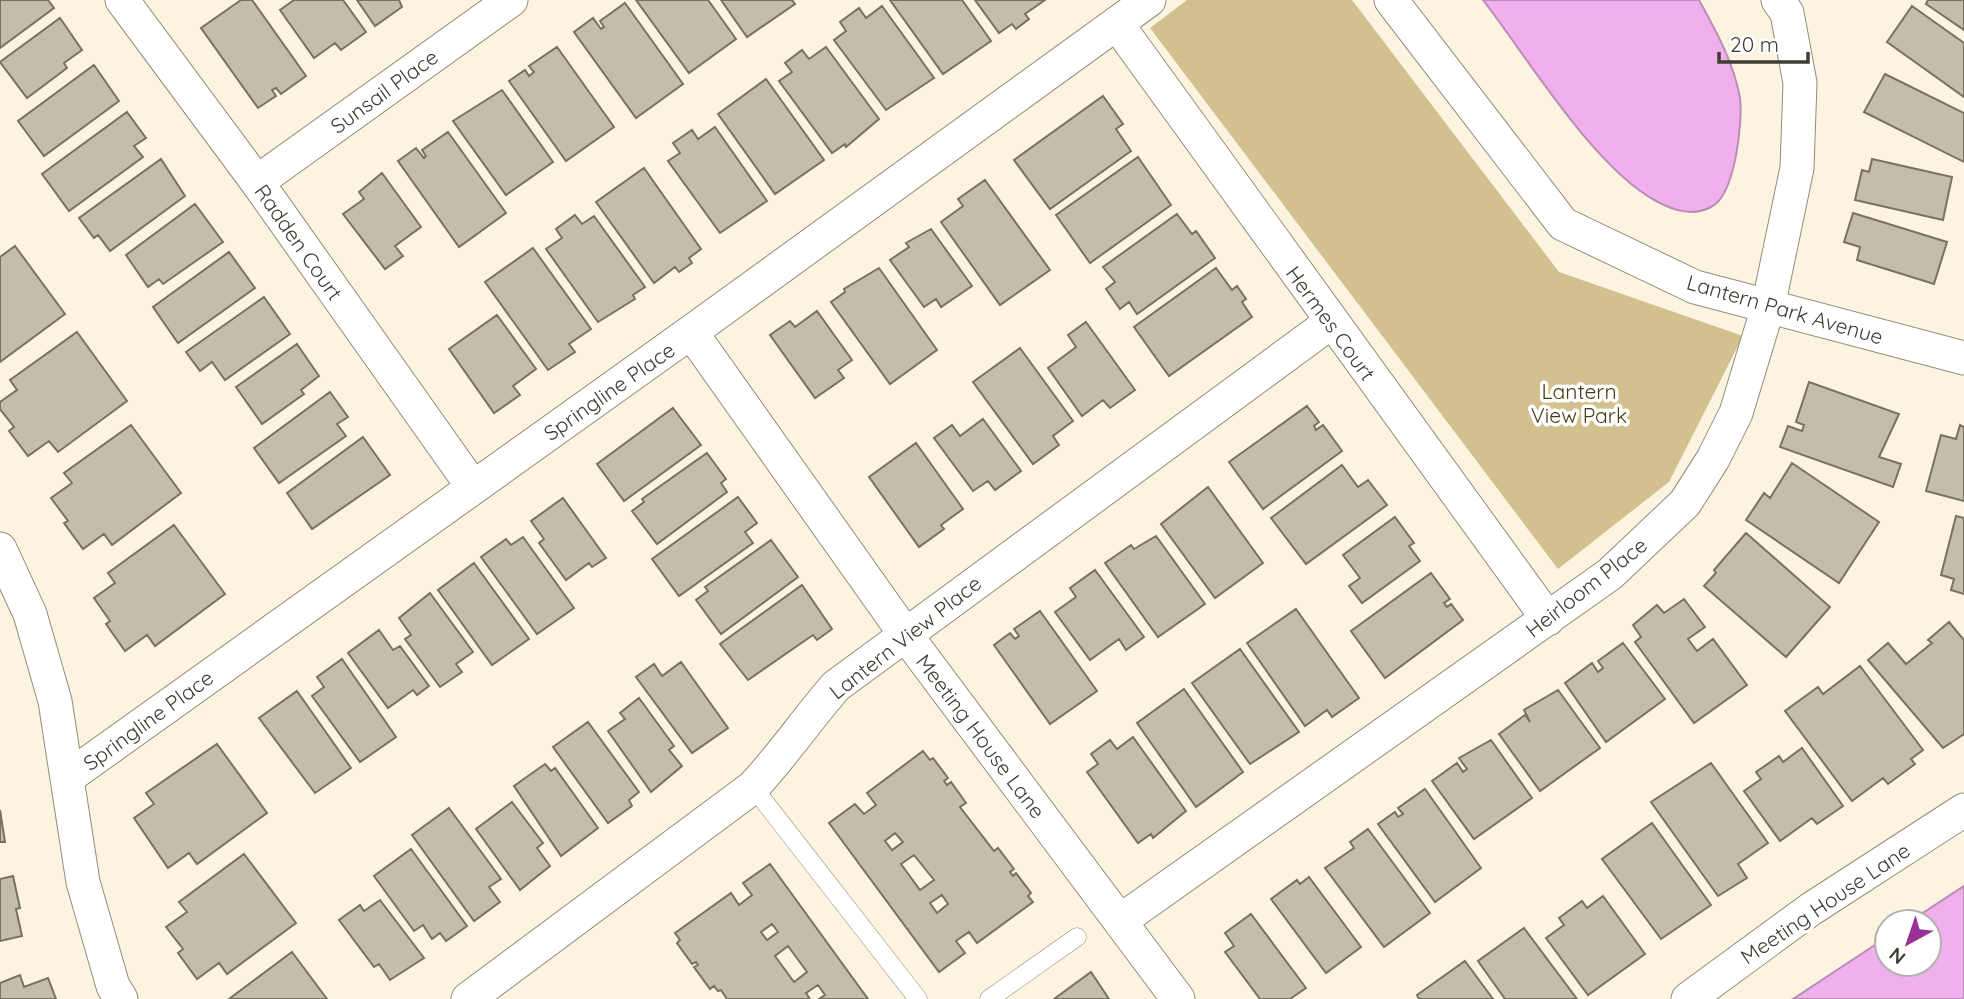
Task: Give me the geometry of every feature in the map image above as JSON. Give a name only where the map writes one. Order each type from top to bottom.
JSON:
[{"type":"street","name":"Radden Court","points":[[122,0],[257,182],[473,487]]},
{"type":"street","name":"Sunsail Place","points":[[257,182],[511,0]]},
{"type":"street","name":"Springline Place","points":[[67,778],[691,332],[1149,0]]},
{"type":"street","name":"Lantern Park Avenue","points":[[1391,0],[1563,224],[1695,287],[1964,358]]},
{"type":"street","name":"Heirloom Place","points":[[1120,921],[1610,574],[1685,503],[1713,459],[1736,413],[1768,307],[1797,168],[1800,83],[1793,4]]},
{"type":"street","name":"Hermes Court","points":[[1117,24],[1330,323],[1548,619]]},
{"type":"street","name":"Lantern View Place","points":[[468,999],[753,787],[782,756],[803,724],[836,686],[1330,323]]},
{"type":"street","name":"Meeting House Lane","points":[[691,332],[905,634],[1178,999]]},
{"type":"street","points":[[0,549],[30,614],[55,701],[83,883],[113,986],[121,999]]},
{"type":"street","name":"Meeting House Lane","points":[[1688,999],[1811,909],[1964,810]]},
{"type":"lane","points":[[753,787],[918,999]]},
{"type":"lane","points":[[989,999],[1077,937]]},
{"type":"green space","name":"Lantern View Park","points":[[1187,0],[1352,0],[1559,272],[1743,336],[1669,482],[1558,569],[1150,28]]},
{"type":"shaded area","points":[[1483,0],[1699,0],[1729,60],[1740,98],[1736,157],[1732,174],[1719,200],[1704,210],[1683,211],[1656,201],[1632,185],[1585,138]]},
{"type":"shaded area","points":[[1964,886],[1964,999],[1793,999],[1873,946],[1873,978],[1943,978],[1943,908],[1930,908]]},
{"type":"building","points":[[0,0],[48,0],[54,8],[0,48]]},
{"type":"building","points":[[241,0],[252,0],[306,76],[281,94],[276,88],[272,90],[276,96],[258,108],[201,28]]},
{"type":"building","points":[[294,0],[343,0],[366,32],[341,50],[335,43],[314,58],[280,10]]},
{"type":"building","points":[[357,0],[399,0],[402,7],[375,26]]},
{"type":"building","points":[[636,0],[708,0],[736,39],[689,73]]},
{"type":"building","points":[[721,0],[792,0],[795,4],[747,37]]},
{"type":"building","points":[[890,0],[962,0],[991,41],[943,74]]},
{"type":"building","points":[[975,0],[1045,0],[1025,14],[1029,19],[1016,29],[1012,24],[999,33]]},
{"type":"building","points":[[1928,0],[1964,0],[1964,30],[1926,4]]},
{"type":"building","points":[[625,3],[683,84],[636,118],[574,32],[593,18],[601,29],[604,27],[600,21]]},
{"type":"building","points":[[882,6],[934,78],[886,110],[834,40],[846,31],[840,22],[859,8],[866,18]]},
{"type":"building","points":[[1912,6],[1964,43],[1964,97],[1887,42]]},
{"type":"building","points":[[60,18],[82,50],[64,63],[67,68],[27,98],[0,62]]},
{"type":"building","points":[[557,47],[614,127],[566,161],[509,81],[525,70],[529,76],[534,72],[529,66]]},
{"type":"building","points":[[826,47],[879,119],[846,147],[845,144],[832,153],[779,81],[792,72],[785,63],[802,50],[809,59]]},
{"type":"building","points":[[94,65],[119,101],[44,156],[18,121]]},
{"type":"building","points":[[1885,74],[1964,113],[1964,162],[1864,112]]},
{"type":"building","points":[[766,79],[824,160],[775,194],[718,114]]},
{"type":"building","points":[[502,90],[553,162],[506,195],[453,121]]},
{"type":"building","points":[[1103,96],[1123,124],[1116,129],[1131,151],[1050,209],[1014,160]]},
{"type":"building","points":[[127,112],[146,138],[134,146],[143,157],[69,211],[42,174]]},
{"type":"building","points":[[715,127],[767,201],[720,233],[668,161],[680,153],[673,143],[692,130],[698,139]]},
{"type":"building","points":[[448,132],[506,213],[459,247],[398,161],[416,148],[424,158],[426,156],[422,150]]},
{"type":"building","points":[[1138,157],[1171,205],[1090,263],[1056,215]]},
{"type":"building","points":[[161,159],[185,196],[110,251],[98,235],[94,238],[79,218]]},
{"type":"building","points":[[1872,159],[1952,177],[1943,220],[1855,200],[1862,170],[1869,172]]},
{"type":"building","points":[[644,168],[701,249],[689,258],[692,263],[679,272],[675,267],[654,283],[596,202]]},
{"type":"building","points":[[382,173],[421,227],[395,246],[403,256],[385,269],[343,214],[364,199],[359,192]]},
{"type":"building","points":[[985,180],[1050,270],[1000,305],[941,222],[963,206],[958,199]]},
{"type":"building","points":[[195,204],[223,242],[163,284],[159,279],[148,287],[126,255]]},
{"type":"building","points":[[1853,213],[1947,242],[1934,284],[1857,260],[1860,247],[1844,242]]},
{"type":"building","points":[[1177,214],[1192,234],[1196,231],[1215,258],[1137,314],[1129,302],[1120,309],[1106,289],[1115,282],[1103,267]]},
{"type":"building","points":[[575,215],[582,224],[594,216],[645,287],[633,295],[635,299],[598,322],[546,249],[562,238],[556,229]]},
{"type":"building","points":[[931,229],[972,286],[941,307],[936,299],[924,307],[890,260],[909,247],[906,243]]},
{"type":"building","points":[[15,246],[65,314],[0,362],[0,257]]},
{"type":"building","points":[[533,248],[591,329],[569,344],[575,352],[548,370],[485,282]]},
{"type":"building","points":[[229,252],[255,288],[178,343],[153,307]]},
{"type":"building","points":[[879,268],[937,350],[890,384],[831,302],[845,292],[844,289]]},
{"type":"building","points":[[1216,268],[1232,290],[1237,286],[1246,299],[1242,302],[1252,317],[1169,376],[1134,327]]},
{"type":"building","points":[[264,297],[290,334],[225,380],[212,362],[200,371],[186,352]]},
{"type":"building","points":[[817,311],[852,360],[838,370],[844,378],[815,398],[770,335],[790,321],[795,327]]},
{"type":"building","points":[[497,315],[536,369],[513,386],[520,395],[494,413],[449,349]]},
{"type":"building","points":[[1086,322],[1135,390],[1110,408],[1103,400],[1082,416],[1048,368],[1076,347],[1068,335]]},
{"type":"building","points":[[77,332],[127,401],[58,452],[49,441],[28,456],[9,431],[14,427],[0,409],[0,402],[17,390],[10,380]]},
{"type":"building","points":[[297,344],[319,376],[301,390],[304,394],[262,424],[236,387]]},
{"type":"building","points":[[1020,348],[1073,421],[1053,436],[1059,445],[1033,464],[973,382]]},
{"type":"building","points":[[1809,382],[1899,414],[1879,457],[1901,464],[1893,487],[1780,447],[1788,426],[1802,431],[1804,425],[1796,422]]},
{"type":"building","points":[[330,392],[348,417],[337,424],[346,436],[279,483],[254,448]]},
{"type":"building","points":[[1307,406],[1319,422],[1314,426],[1316,430],[1323,425],[1342,451],[1263,509],[1229,462]]},
{"type":"building","points":[[673,408],[701,445],[624,501],[597,464]]},
{"type":"building","points":[[983,419],[1021,471],[995,490],[988,481],[973,491],[934,438],[952,425],[960,436]]},
{"type":"building","points":[[131,425],[181,493],[112,545],[104,534],[83,549],[64,523],[68,521],[51,498],[72,483],[64,473]]},
{"type":"building","points":[[1960,425],[1964,427],[1964,501],[1926,491],[1941,435],[1956,439]]},
{"type":"building","points":[[363,437],[390,475],[312,529],[287,493]]},
{"type":"building","points":[[916,443],[963,509],[941,525],[944,529],[919,547],[869,477]]},
{"type":"building","points":[[707,453],[726,479],[721,483],[727,492],[657,544],[632,511],[644,502],[642,499]]},
{"type":"building","points":[[1792,463],[1879,522],[1839,583],[1746,520],[1764,493],[1770,498]]},
{"type":"building","points":[[1342,465],[1358,487],[1368,480],[1387,505],[1306,564],[1271,518]]},
{"type":"building","points":[[1208,487],[1263,563],[1215,598],[1161,524]]},
{"type":"building","points":[[738,497],[757,523],[745,532],[753,543],[679,596],[652,559]]},
{"type":"building","points":[[563,498],[606,558],[592,567],[589,563],[566,580],[539,543],[544,539],[531,521]]},
{"type":"building","points":[[1956,516],[1964,518],[1964,594],[1951,590],[1954,579],[1941,575]]},
{"type":"building","points":[[1395,517],[1414,543],[1409,546],[1420,561],[1362,603],[1349,586],[1360,578],[1343,555]]},
{"type":"building","points":[[174,525],[225,594],[155,646],[147,635],[125,651],[106,624],[110,621],[94,598],[115,583],[108,573]]},
{"type":"building","points":[[1746,533],[1830,607],[1786,657],[1704,586]]},
{"type":"building","points":[[1156,536],[1205,604],[1158,637],[1105,563],[1131,545],[1134,549]]},
{"type":"building","points":[[523,537],[574,608],[537,634],[481,557],[506,539],[511,545]]},
{"type":"building","points":[[771,540],[798,577],[721,634],[696,600],[708,591],[705,587]]},
{"type":"building","points":[[474,563],[529,639],[492,665],[438,590]]},
{"type":"building","points":[[1095,570],[1144,637],[1126,650],[1119,639],[1090,660],[1055,612],[1076,597],[1070,588]]},
{"type":"building","points":[[1431,573],[1450,599],[1444,603],[1447,607],[1451,604],[1463,620],[1385,678],[1351,631]]},
{"type":"building","points":[[802,585],[832,629],[817,640],[813,635],[748,680],[720,644]]},
{"type":"building","points":[[430,593],[473,652],[456,664],[462,672],[440,687],[405,639],[411,635],[399,618]]},
{"type":"building","points":[[1684,599],[1705,627],[1688,639],[1697,651],[1713,639],[1747,685],[1694,723],[1635,642],[1641,637],[1633,625],[1657,605],[1664,613]]},
{"type":"building","points":[[1296,609],[1359,698],[1332,717],[1327,710],[1305,726],[1247,643]]},
{"type":"building","points":[[1040,611],[1097,691],[1050,724],[994,645],[1010,633],[1015,639],[1019,636],[1014,629]]},
{"type":"building","points":[[1949,622],[1964,640],[1964,734],[1943,748],[1868,660],[1888,643],[1906,664],[1932,643],[1928,640]]},
{"type":"building","points":[[379,630],[393,650],[400,646],[429,686],[417,695],[413,690],[388,708],[348,653]]},
{"type":"building","points":[[1623,643],[1665,699],[1606,742],[1565,683],[1592,663],[1598,672],[1603,668],[1598,661]]},
{"type":"building","points":[[1240,649],[1299,732],[1250,764],[1192,683]]},
{"type":"building","points":[[342,659],[396,737],[360,762],[312,696],[324,687],[317,677]]},
{"type":"building","points":[[681,662],[728,728],[692,753],[636,677],[654,664],[662,676]]},
{"type":"building","points":[[1860,666],[1923,750],[1911,759],[1915,764],[1888,784],[1883,778],[1852,801],[1785,711],[1818,687],[1823,694]]},
{"type":"building","points":[[1184,689],[1243,772],[1196,807],[1137,723]]},
{"type":"building","points":[[1558,690],[1600,748],[1540,791],[1499,734],[1525,715],[1530,722],[1524,710]]},
{"type":"building","points":[[297,691],[351,768],[315,793],[259,718]]},
{"type":"building","points":[[639,698],[674,746],[669,750],[682,766],[651,792],[608,731],[625,719],[620,713]]},
{"type":"building","points":[[588,722],[639,792],[629,800],[632,806],[608,823],[553,747]]},
{"type":"building","points":[[1133,737],[1186,811],[1153,838],[1151,834],[1138,843],[1087,772],[1098,764],[1091,754],[1110,740],[1117,749]]},
{"type":"building","points":[[1491,740],[1532,798],[1474,839],[1432,781],[1457,763],[1463,772],[1467,769],[1459,758]]},
{"type":"building","points":[[217,744],[267,813],[197,864],[189,853],[168,868],[134,818],[154,804],[146,793]]},
{"type":"building","points":[[1802,748],[1843,806],[1817,824],[1812,818],[1780,841],[1744,791],[1761,779],[1756,772],[1779,756],[1783,762]]},
{"type":"building","points":[[923,751],[930,760],[933,758],[948,778],[944,781],[947,785],[951,782],[966,803],[960,807],[994,851],[998,848],[1014,869],[1010,872],[1013,876],[1016,873],[1031,893],[1028,896],[1033,902],[977,943],[969,932],[956,941],[965,953],[939,972],[829,823],[855,804],[864,814],[876,805],[867,793]],"holes":[[[895,833],[903,842],[892,850],[885,841]],[[914,855],[934,880],[920,890],[901,864]],[[942,895],[948,904],[937,913],[930,903]]]},
{"type":"building","points":[[1711,763],[1768,843],[1738,864],[1747,878],[1718,896],[1651,802]]},
{"type":"building","points":[[545,764],[551,771],[555,768],[598,828],[561,856],[514,786]]},
{"type":"building","points":[[1425,789],[1481,868],[1435,902],[1378,824],[1395,812],[1398,817],[1403,814],[1398,808]]},
{"type":"building","points":[[512,802],[543,843],[537,848],[550,866],[520,890],[476,829]]},
{"type":"building","points":[[449,808],[501,879],[489,887],[500,902],[474,921],[412,835]]},
{"type":"building","points":[[0,810],[5,842],[0,842]]},
{"type":"building","points":[[1652,823],[1711,905],[1661,939],[1602,859]]},
{"type":"building","points":[[1368,829],[1430,913],[1384,947],[1325,868],[1354,848],[1350,842]]},
{"type":"building","points":[[411,849],[467,926],[446,941],[440,933],[432,939],[423,925],[414,931],[374,876]]},
{"type":"building","points":[[244,854],[296,923],[227,974],[219,963],[197,979],[178,953],[183,949],[166,927],[187,912],[179,902]]},
{"type":"building","points":[[770,864],[868,999],[819,999],[825,995],[818,985],[806,993],[810,999],[727,999],[721,990],[718,991],[714,986],[710,989],[694,967],[698,965],[696,962],[692,964],[677,943],[680,940],[675,933],[731,893],[739,905],[752,895],[743,883]],"holes":[[[772,924],[778,932],[767,940],[761,932]],[[788,946],[807,972],[794,982],[775,956]]]},
{"type":"building","points":[[13,876],[20,908],[16,909],[22,936],[0,941],[0,879]]},
{"type":"building","points":[[1309,877],[1361,947],[1326,973],[1271,899],[1297,880],[1300,884]]},
{"type":"building","points":[[1603,896],[1645,954],[1588,995],[1546,938],[1564,925],[1559,918],[1582,901],[1587,908]]},
{"type":"building","points":[[380,900],[424,958],[390,980],[379,964],[374,967],[339,920],[360,905],[364,911]]},
{"type":"building","points":[[1251,914],[1306,988],[1290,999],[1260,999],[1225,952],[1234,946],[1225,933]]},
{"type":"building","points":[[1524,928],[1577,999],[1505,999],[1478,961]]},
{"type":"building","points":[[292,952],[327,999],[229,999]]},
{"type":"building","points":[[1465,961],[1493,999],[1419,999],[1417,995]]},
{"type":"building","points":[[1091,972],[1109,999],[1054,999]]},
{"type":"building","points":[[20,975],[24,987],[48,978],[56,999],[0,999],[0,983]]}]
